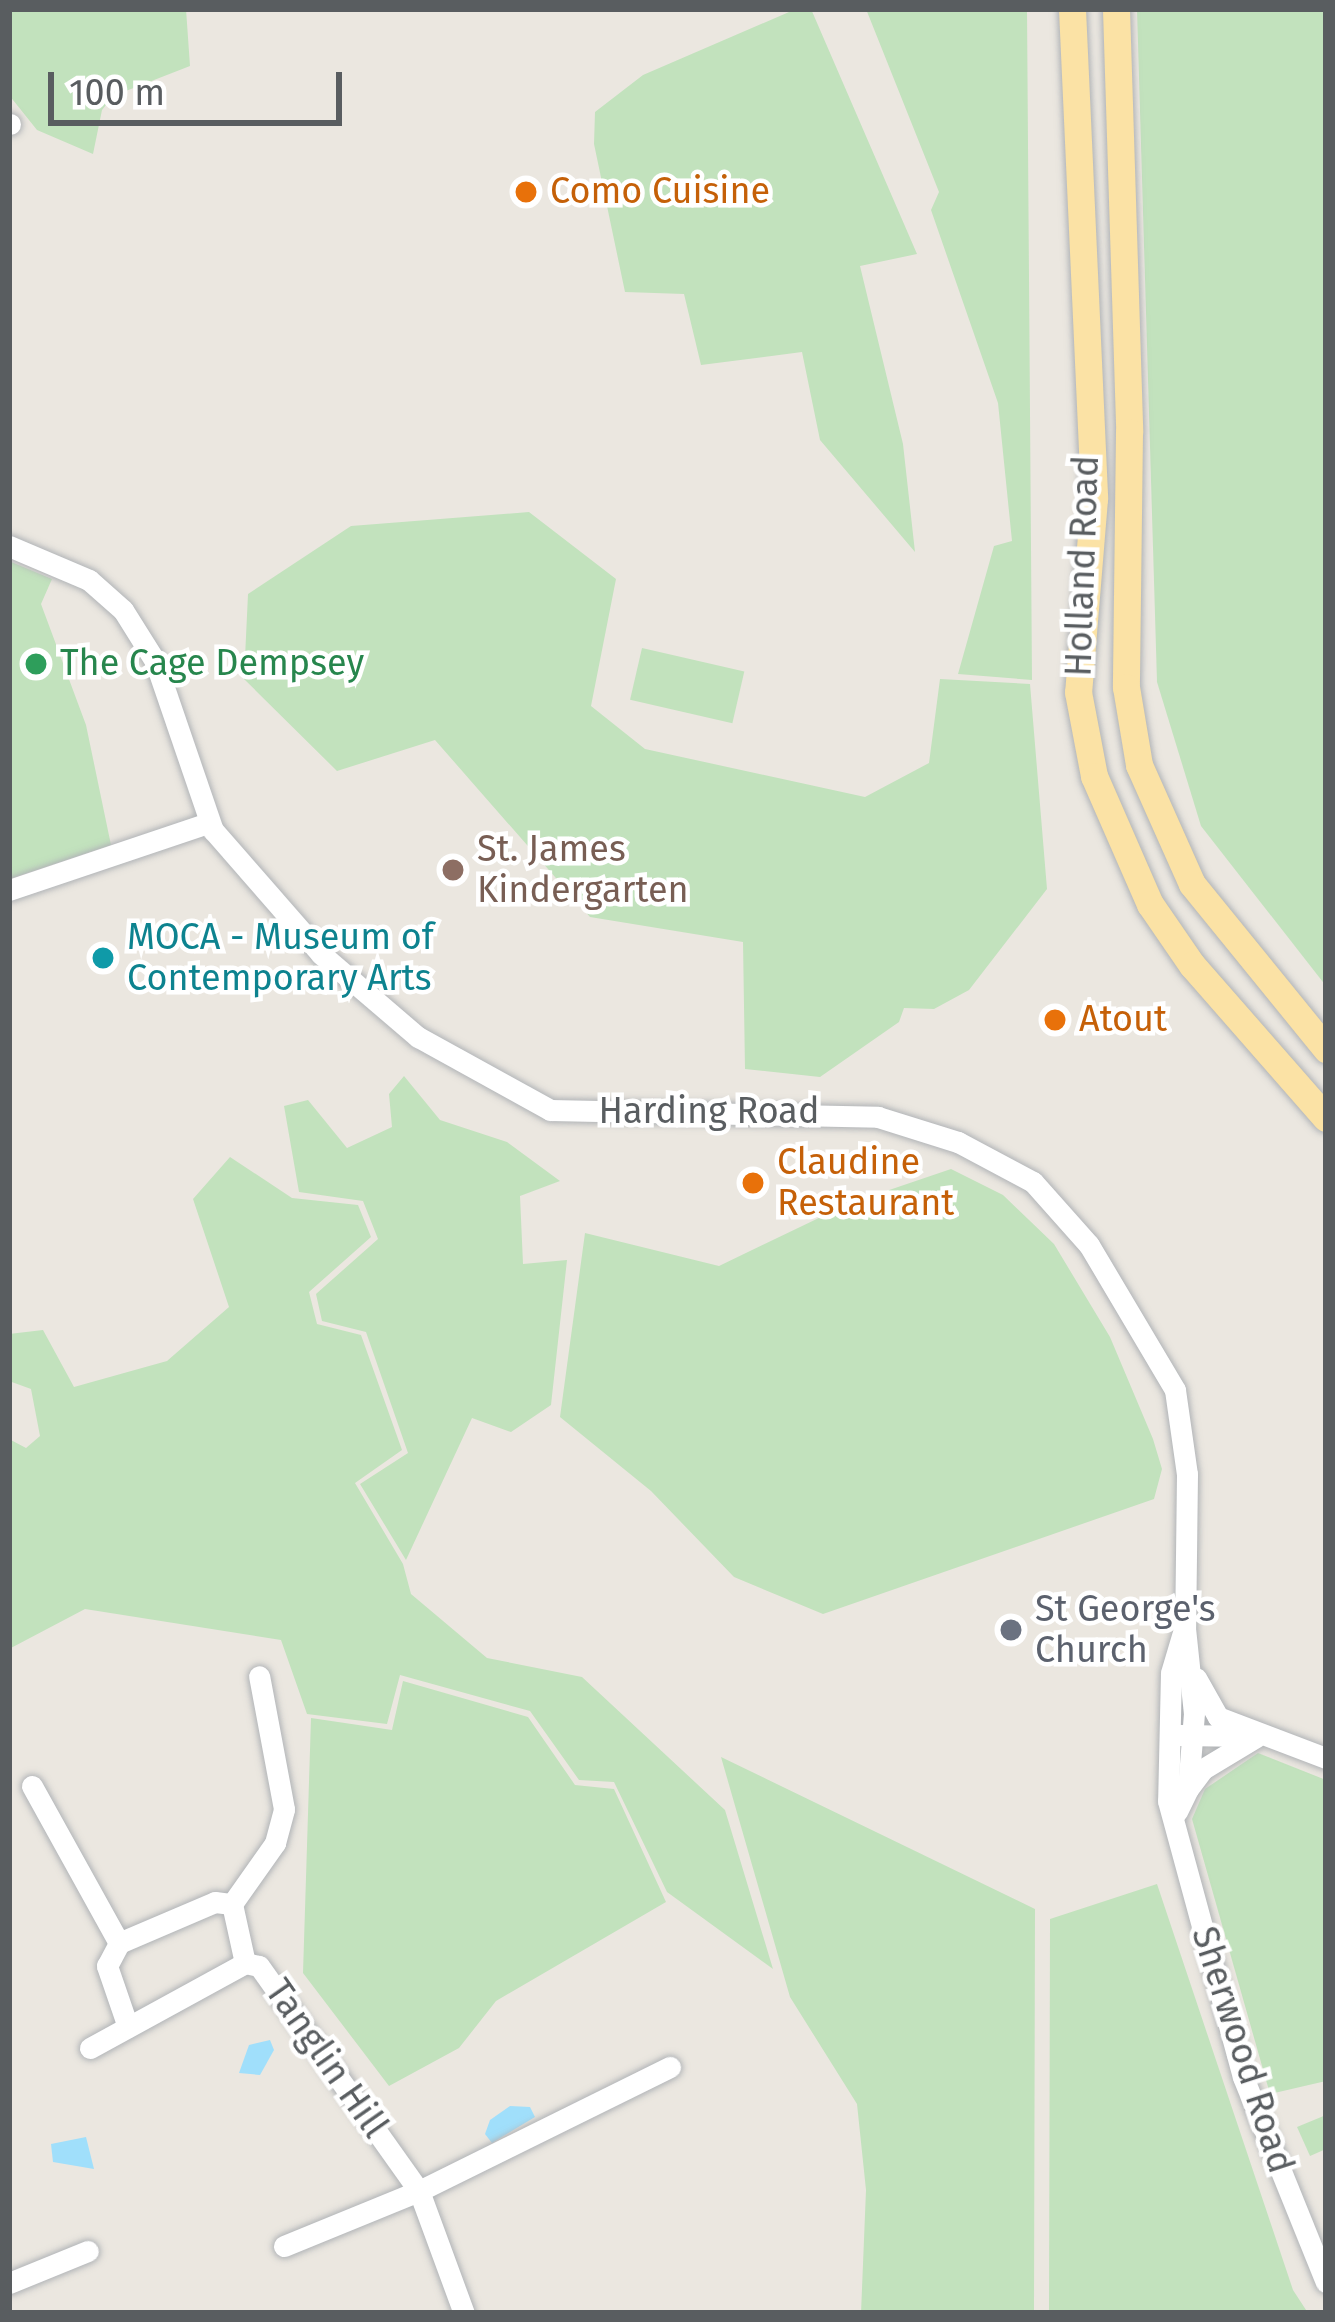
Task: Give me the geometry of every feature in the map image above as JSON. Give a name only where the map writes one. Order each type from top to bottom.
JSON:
[{"type":"main road","name":"Holland Road","points":[[1072,9],[1094,499],[1078,692],[1094,776],[1118,840],[1171,935],[1326,1118]]},
{"type":"main road","name":"Holland Road","points":[[1116,9],[1126,687],[1139,765],[1192,884],[1326,1049]]},
{"type":"main road","points":[[1079,189],[1121,178]]},
{"type":"street","name":"Harding Road","points":[[9,546],[89,580],[140,633],[208,823],[321,954],[401,1024],[538,1105],[629,1118],[828,1110],[878,1117],[958,1142],[1033,1182],[1089,1244],[1175,1390],[1187,1474],[1185,1628],[1168,1736]]},
{"type":"street","points":[[9,890],[208,823]]},
{"type":"street","name":"Harding Road","points":[[1185,1628],[1193,1672],[1193,1735]]},
{"type":"street","points":[[1193,1672],[1218,1717],[1256,1737],[1326,1758]]},
{"type":"street","points":[[245,1963],[232,1904],[275,1843],[284,1809],[259,1676]]},
{"type":"street","points":[[1189,1789],[1193,1735]]},
{"type":"street","points":[[1168,1736],[1256,1737]]},
{"type":"street","name":"Sherwood Road","points":[[1168,1736],[1168,1801],[1177,1812],[1182,1861],[1243,2078],[1326,2282]]},
{"type":"street","points":[[1177,1812],[1203,1768],[1256,1737]]},
{"type":"street","points":[[32,1786],[119,1943]]},
{"type":"street","points":[[128,2027],[107,1966],[119,1943],[215,1902],[232,1904]]},
{"type":"street","name":"Tanglin Hill","points":[[90,2048],[245,1963],[274,1982],[419,2192],[464,2313]]},
{"type":"street","points":[[284,2246],[419,2192],[670,2067]]},
{"type":"street","points":[[9,2283],[88,2251]]},
{"type":"green space","points":[[9,9],[186,9],[190,66],[113,96],[102,110],[93,154],[37,130],[9,95]]},
{"type":"green space","points":[[796,9],[811,9],[917,254],[860,266],[903,444],[915,552],[820,440],[802,352],[701,365],[684,294],[625,292],[594,144],[595,112],[643,75]]},
{"type":"green space","points":[[866,9],[1027,9],[1032,680],[958,674],[994,546],[1012,541],[998,403],[931,210],[939,192]]},
{"type":"green space","points":[[1137,9],[1326,9],[1326,986],[1201,826],[1157,682]]},
{"type":"green space","points":[[529,512],[616,579],[591,706],[645,749],[865,797],[929,763],[940,679],[1030,684],[1047,889],[969,990],[934,1009],[904,1008],[899,1022],[820,1077],[745,1069],[743,942],[590,917],[435,740],[337,771],[244,679],[248,594],[351,526]]},
{"type":"green space","name":"The Cage Dempsey","points":[[9,561],[52,579],[41,604],[86,725],[111,845],[9,879]]},
{"type":"green space","points":[[642,648],[744,672],[732,723],[630,700]]},
{"type":"green space","points":[[404,1076],[440,1120],[507,1142],[560,1181],[520,1196],[523,1264],[567,1260],[551,1405],[511,1432],[472,1418],[406,1560],[360,1484],[408,1453],[366,1332],[322,1321],[316,1294],[378,1239],[363,1201],[299,1192],[284,1106],[308,1100],[347,1148],[392,1127],[389,1094]]},
{"type":"green space","points":[[230,1157],[292,1198],[358,1205],[371,1237],[309,1292],[317,1324],[361,1335],[402,1450],[355,1483],[403,1564],[411,1594],[487,1658],[582,1677],[725,1810],[773,1969],[667,1892],[614,1782],[579,1780],[530,1711],[400,1675],[387,1724],[307,1714],[281,1640],[85,1609],[9,1649],[9,1439],[26,1448],[40,1436],[31,1389],[9,1381],[9,1334],[43,1330],[74,1387],[167,1361],[229,1307],[193,1199]]},
{"type":"green space","points":[[951,1169],[1003,1195],[1054,1244],[1110,1337],[1153,1439],[1162,1469],[1154,1499],[823,1614],[734,1577],[651,1491],[560,1417],[585,1233],[719,1266],[848,1204]]},
{"type":"green space","points":[[403,1681],[528,1717],[575,1785],[614,1789],[666,1902],[496,2001],[459,2048],[389,2086],[303,1973],[311,1718],[392,1730]]},
{"type":"green space","points":[[1258,1753],[1326,1780],[1326,2081],[1270,2094],[1192,1819],[1205,1789]]},
{"type":"green space","points":[[721,1757],[1035,1909],[1034,2313],[861,2313],[866,2190],[857,2104],[790,1997]]},
{"type":"green space","points":[[1157,1884],[1293,2290],[1308,2313],[1049,2313],[1050,1919]]},
{"type":"green space","points":[[1326,2115],[1326,2149],[1310,2156],[1297,2127]]},
{"type":"water","points":[[270,2040],[274,2050],[260,2075],[239,2073],[249,2045]]},
{"type":"water","points":[[510,2106],[530,2107],[535,2117],[492,2143],[485,2134],[490,2120]]},
{"type":"water","points":[[86,2137],[94,2169],[53,2162],[51,2144]]},
{"type":"place","name":"Como Cuisine","points":[[526,192]]},
{"type":"place","name":"The Cage Dempsey","points":[[36,664]]},
{"type":"place","name":"St. James Kindergarten","points":[[453,870]]},
{"type":"place","name":"MOCA - Museum of Contemporary Arts","points":[[103,958]]},
{"type":"place","name":"Atout","points":[[1055,1020]]},
{"type":"place","name":"Claudine Restaurant","points":[[753,1183]]},
{"type":"place","name":"St George's Church","points":[[1011,1630]]}]
